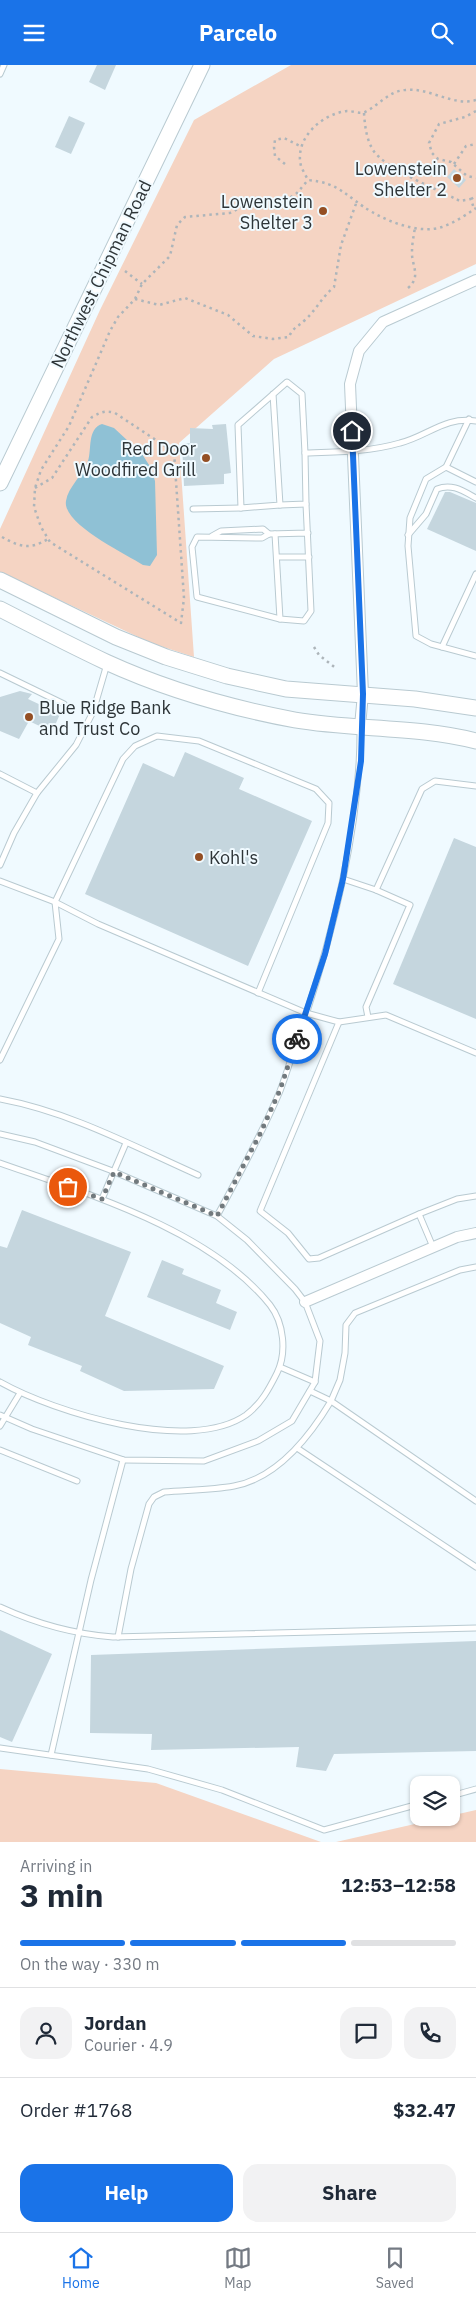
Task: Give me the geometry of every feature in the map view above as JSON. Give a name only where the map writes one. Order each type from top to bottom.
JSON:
[{"type":"main road","name":"Northwest Chipman Road","points":[[0,483],[202,65]]},
{"type":"main road","points":[[0,581],[116,637],[166,657],[227,676],[286,689],[363,694],[476,709]]},
{"type":"main road","points":[[0,609],[107,662],[181,691],[296,720],[476,741]]},
{"type":"street","points":[[360,726],[363,694],[350,384],[359,351],[383,322],[476,280]]},
{"type":"street","points":[[305,1302],[457,1237],[476,1233]]},
{"type":"lane","points":[[0,74],[4,65]]},
{"type":"lane","points":[[242,508],[238,425],[287,382],[302,394],[306,504],[308,533],[311,611],[304,621],[280,619],[197,597],[192,547],[196,537],[212,536],[221,539],[262,538],[269,534],[308,533]]},
{"type":"lane","points":[[272,394],[280,505]]},
{"type":"lane","points":[[305,453],[353,452],[402,443],[462,418],[476,421]]},
{"type":"lane","points":[[469,419],[446,467],[426,479],[410,517],[408,535],[416,636],[431,645],[476,656]]},
{"type":"lane","points":[[446,467],[476,482]]},
{"type":"lane","points":[[408,535],[426,514],[437,489],[445,486],[453,487],[476,498]]},
{"type":"lane","points":[[193,509],[306,504]]},
{"type":"lane","points":[[212,536],[220,531],[229,530],[263,529],[269,534]]},
{"type":"lane","points":[[275,534],[280,619]]},
{"type":"lane","points":[[277,557],[309,557]]},
{"type":"lane","points":[[442,647],[476,574]]},
{"type":"lane","points":[[0,865],[14,833],[37,793],[76,745],[93,712],[107,662]]},
{"type":"lane","points":[[0,673],[64,704]]},
{"type":"lane","points":[[217,1216],[260,1134],[280,1090],[325,954],[343,879],[361,761],[360,726]]},
{"type":"lane","points":[[0,1061],[59,939],[55,902],[123,759],[135,746],[157,736],[199,741],[316,789],[329,803],[328,823],[258,993]]},
{"type":"lane","points":[[0,774],[37,793]]},
{"type":"lane","points":[[376,890],[422,789],[434,781],[476,787]]},
{"type":"lane","points":[[343,879],[376,890],[410,905],[366,1007],[368,1017]]},
{"type":"lane","points":[[0,881],[55,902],[98,924],[306,1013],[339,1022],[386,1015],[476,1053]]},
{"type":"lane","points":[[339,1022],[260,1211],[288,1233],[309,1259],[319,1258],[457,1199],[476,1197]]},
{"type":"lane","points":[[0,1099],[22,1103],[58,1114],[198,1175]]},
{"type":"lane","points":[[0,1134],[35,1143],[114,1172],[217,1216],[247,1240],[305,1302],[320,1341],[315,1382],[292,1421],[258,1441],[204,1461],[123,1460],[32,1429],[2,1416]]},
{"type":"lane","points":[[102,1199],[126,1143]]},
{"type":"lane","points":[[0,1163],[102,1199],[187,1238],[228,1263],[272,1307],[285,1341],[280,1367],[263,1399],[245,1415],[224,1425],[199,1431],[154,1429],[110,1422],[62,1409],[20,1393],[0,1382]]},
{"type":"lane","points":[[419,1214],[433,1247]]},
{"type":"lane","points":[[118,1637],[131,1569],[149,1504],[154,1497],[164,1492],[235,1486],[259,1477],[287,1457],[314,1429],[331,1401],[340,1380],[345,1353],[346,1325],[355,1313],[460,1270],[476,1267]]},
{"type":"lane","points":[[280,1367],[315,1382]]},
{"type":"lane","points":[[310,1391],[331,1401],[476,1501]]},
{"type":"lane","points":[[0,1426],[2,1416],[20,1393]]},
{"type":"lane","points":[[297,1448],[476,1567]]},
{"type":"lane","points":[[0,1450],[77,1481]]},
{"type":"lane","points":[[50,1755],[91,1580],[123,1460]]},
{"type":"lane","points":[[0,1607],[31,1622],[79,1634],[118,1637],[476,1628]]},
{"type":"lane","points":[[0,1748],[148,1769],[222,1790],[324,1830],[410,1806]]},
{"type":"lane","points":[[460,1793],[476,1789]]},
{"type":"path","points":[[308,180],[301,167],[302,147],[306,137],[315,125],[325,118],[347,111],[364,113],[391,95],[406,90],[436,94],[460,102],[476,101]]},
{"type":"path","points":[[476,111],[465,117],[439,124],[430,140],[429,147],[438,159],[448,160],[467,176],[476,178]]},
{"type":"path","points":[[364,113],[366,136],[373,150],[383,161],[460,201],[476,196]]},
{"type":"path","points":[[285,164],[275,156],[274,147],[276,140],[284,138],[302,147]]},
{"type":"path","points":[[454,164],[466,146],[476,144]]},
{"type":"path","points":[[308,180],[325,181],[339,187],[372,212],[421,229],[441,227],[475,208],[471,199]]},
{"type":"path","points":[[35,488],[52,478],[92,417],[100,412],[109,411],[115,413],[174,452],[184,598],[181,623],[50,542],[41,527],[34,507],[35,488],[41,470],[79,407],[110,331],[118,317],[135,299],[142,285],[166,261],[172,249],[177,225],[185,217],[230,213],[256,201],[288,199],[298,193],[308,180]]},
{"type":"path","points":[[135,299],[159,305],[185,298],[228,315],[253,336],[273,339],[289,337],[292,328],[305,321],[324,295],[334,287],[341,245],[357,201]]},
{"type":"path","points":[[408,288],[413,281],[416,269],[412,252],[415,227]]},
{"type":"path","points":[[125,271],[142,285]]},
{"type":"path","points":[[2,537],[17,545],[28,547],[35,546],[48,539]]},
{"type":"path","points":[[314,647],[319,655],[337,669]]},
{"type":"shaded area","points":[[291,65],[476,65],[476,264],[274,359],[179,443],[194,657],[151,643],[0,572],[0,529],[100,310],[194,120]]},
{"type":"shaded area","points":[[0,1769],[156,1783],[321,1842],[0,1842]]},
{"type":"shaded area","points":[[476,1810],[476,1842],[336,1842],[410,1825],[460,1826],[460,1814]]},
{"type":"water","points":[[102,424],[114,428],[142,454],[151,468],[155,481],[157,555],[150,566],[143,565],[110,546],[84,528],[67,510],[67,496],[88,461],[94,430]]},
{"type":"building","points":[[97,65],[116,65],[105,90],[89,82]]},
{"type":"building","points":[[69,116],[85,123],[71,154],[55,147]]},
{"type":"building","name":"Lowenstein Shelter 2","points":[[454,169],[466,180],[459,188],[447,177]]},
{"type":"building","name":"Red Door Woodfired Grill","points":[[226,424],[231,473],[224,474],[224,484],[184,486],[182,444],[190,443],[190,428],[213,429],[212,425]]},
{"type":"building","points":[[445,492],[450,492],[476,503],[476,551],[427,529]]},
{"type":"building","name":"Blue Ridge Bank and Trust Co","points":[[20,691],[32,694],[28,699],[60,714],[52,732],[29,721],[19,739],[0,731],[0,697]]},
{"type":"building","name":"Kohl's","points":[[185,752],[244,778],[239,789],[312,821],[248,966],[85,894],[143,763],[174,777]]},
{"type":"building","points":[[454,838],[476,847],[476,1019],[393,984]]},
{"type":"building","points":[[22,1210],[131,1252],[105,1316],[224,1366],[214,1389],[124,1391],[80,1371],[82,1366],[28,1345],[31,1337],[0,1323],[0,1246],[7,1248]]},
{"type":"building","points":[[162,1260],[184,1269],[182,1274],[221,1290],[216,1303],[237,1312],[230,1330],[147,1297]]},
{"type":"building","points":[[0,1630],[52,1654],[12,1742],[0,1737]]},
{"type":"building","points":[[476,1641],[476,1751],[334,1754],[326,1771],[296,1767],[299,1747],[151,1750],[152,1734],[90,1733],[91,1655]]},
{"type":"way so far","points":[[68,1187],[102,1199],[114,1172],[217,1216],[260,1134],[280,1090],[297,1039]]},
{"type":"place","name":"Lowenstein Shelter 2","points":[[457,178]]},
{"type":"place","name":"Lowenstein Shelter 3","points":[[323,211]]},
{"type":"place","name":"Red Door Woodfired Grill","points":[[206,458]]},
{"type":"place","name":"Blue Ridge Bank and Trust Co","points":[[29,717]]},
{"type":"place","name":"Kohl's","points":[[199,857]]},
{"type":"route","points":[[297,1039],[325,954],[345,871],[361,761],[360,726],[363,694],[352,431]]}]
